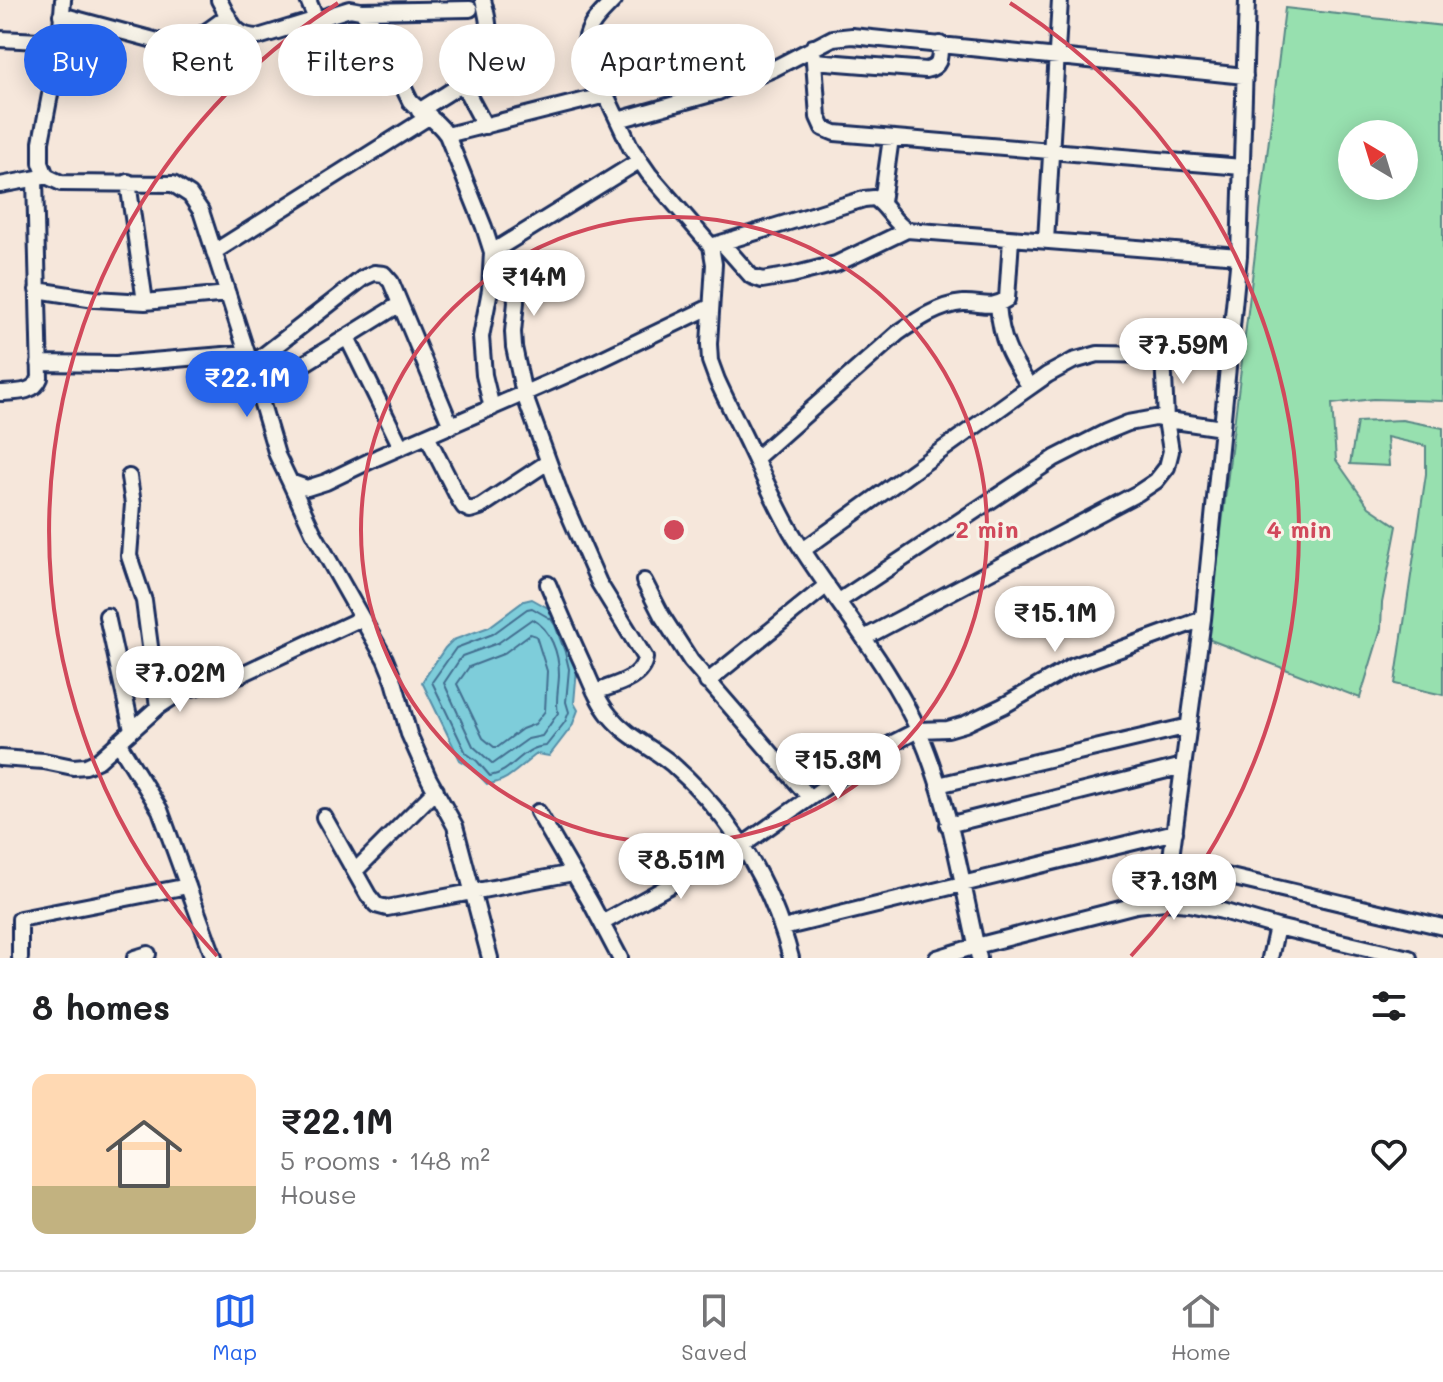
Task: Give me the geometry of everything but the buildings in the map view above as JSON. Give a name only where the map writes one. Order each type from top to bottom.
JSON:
[{"type":"street","points":[[219,0],[236,30],[245,37],[258,37],[350,9],[361,11],[472,3],[486,24]]},
{"type":"street","points":[[308,0],[316,19]]},
{"type":"street","points":[[593,24],[614,0]]},
{"type":"street","points":[[1046,241],[1060,0]]},
{"type":"street","points":[[1165,902],[1203,619],[1239,256],[1247,0]]},
{"type":"street","points":[[62,7],[169,44],[183,44],[228,16]]},
{"type":"street","points":[[361,11],[378,32],[410,101],[440,124],[447,135],[484,227],[492,252],[492,270],[481,337],[484,375],[492,408]]},
{"type":"street","points":[[618,120],[718,92],[814,54],[833,38],[852,36],[1245,76]]},
{"type":"street","points":[[0,39],[24,40]]},
{"type":"street","points":[[814,54],[926,70],[938,65],[940,44]]},
{"type":"street","points":[[814,54],[818,117],[823,128],[835,133],[1242,167]]},
{"type":"street","points":[[0,393],[32,389],[40,378],[37,290],[41,142],[50,96]]},
{"type":"street","points":[[214,252],[425,114],[446,96]]},
{"type":"street","points":[[469,96],[485,126]]},
{"type":"street","points":[[447,135],[602,96]]},
{"type":"street","points":[[606,96],[639,161],[716,245],[751,276],[762,280],[836,264],[907,230]]},
{"type":"street","points":[[882,202],[891,138]]},
{"type":"street","points":[[492,252],[639,161]]},
{"type":"street","points":[[0,185],[41,177],[61,183],[173,184],[190,195],[201,211],[277,455],[313,532],[385,659],[409,734],[455,826],[490,958]]},
{"type":"street","points":[[128,182],[145,302]]},
{"type":"street","points":[[716,245],[874,198],[882,202],[898,225],[907,230],[1239,256]]},
{"type":"street","points":[[755,459],[898,333],[920,318],[945,307],[964,303],[998,305],[1007,299],[1011,239]]},
{"type":"street","points":[[716,245],[709,344],[710,361],[717,380],[783,517],[864,638],[918,730],[938,785],[977,952]]},
{"type":"street","points":[[492,270],[515,291],[514,347],[524,394],[548,462],[586,555],[611,604],[645,658],[644,667],[636,675],[595,692]]},
{"type":"street","points":[[39,363],[116,364],[249,359],[363,278],[374,273],[384,274],[391,282],[451,426]]},
{"type":"street","points":[[37,290],[95,299],[145,302],[228,294]]},
{"type":"street","points":[[256,383],[287,373],[400,304]]},
{"type":"street","points":[[998,305],[1009,355],[1030,387]]},
{"type":"street","points":[[290,482],[307,488],[326,482],[710,307]]},
{"type":"street","points":[[347,337],[401,447]]},
{"type":"street","points":[[803,550],[1047,375],[1073,361],[1098,354],[1229,356]]},
{"type":"street","points":[[864,638],[1156,481],[1167,467],[1171,451],[1166,420],[1163,354]]},
{"type":"street","points":[[839,601],[1055,458],[1128,423],[1155,418],[1222,428]]},
{"type":"street","points":[[427,436],[460,501],[470,510],[480,507],[548,462]]},
{"type":"street","points":[[129,477],[133,504],[129,556],[144,601],[158,707]]},
{"type":"street","points":[[644,581],[676,640],[707,682],[809,797]]},
{"type":"street","points":[[548,584],[608,715],[625,731],[669,761],[708,799],[743,845],[773,901],[791,958]]},
{"type":"street","points":[[707,682],[827,585]]},
{"type":"street","points":[[107,616],[132,730]]},
{"type":"street","points":[[0,758],[86,766],[99,760],[158,707],[184,690],[242,674],[362,618]]},
{"type":"street","points":[[602,923],[743,845],[809,797],[887,746],[918,730],[948,729],[965,724],[1071,667],[1203,619]]},
{"type":"street","points":[[938,785],[1189,726]]},
{"type":"street","points":[[118,742],[160,810],[214,958]]},
{"type":"street","points":[[948,825],[1183,766]]},
{"type":"street","points":[[355,871],[436,790]]},
{"type":"street","points":[[538,812],[620,958]]},
{"type":"street","points":[[324,817],[376,905],[387,908],[573,873]]},
{"type":"street","points":[[783,928],[1175,832]]},
{"type":"street","points":[[1171,863],[1443,927]]},
{"type":"street","points":[[20,958],[20,919],[188,886]]},
{"type":"street","points":[[937,958],[977,952],[1136,905],[1165,902],[1222,911],[1409,958]]},
{"type":"street","points":[[1270,958],[1277,927]]},
{"type":"green space","points":[[1285,8],[1443,26],[1443,401],[1373,399],[1332,404],[1336,460],[1369,507],[1397,526],[1382,603],[1381,629],[1360,698],[1208,639]]},
{"type":"green space","points":[[1402,420],[1443,428],[1443,695],[1395,684],[1426,474],[1426,446],[1387,437],[1389,466],[1350,464],[1357,422]]},
{"type":"water","points":[[532,599],[557,613],[573,650],[577,668],[574,703],[578,710],[572,726],[549,756],[537,754],[508,777],[487,784],[460,760],[422,682],[453,640],[489,627],[524,601]]}]
